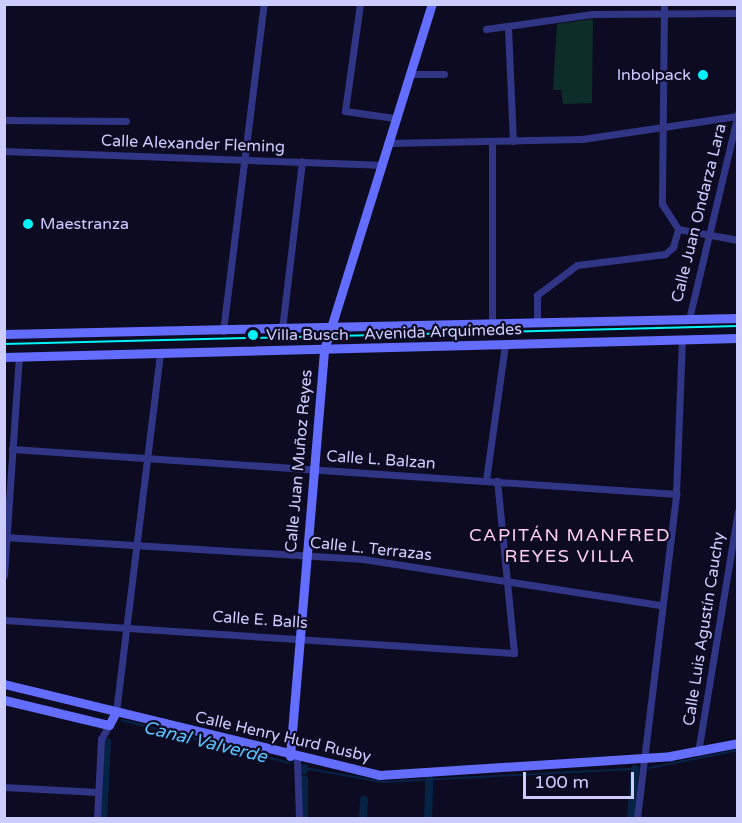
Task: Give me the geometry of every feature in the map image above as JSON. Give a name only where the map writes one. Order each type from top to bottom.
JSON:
[{"type":"street","points":[[223,331],[264,4]]},
{"type":"street","points":[[360,4],[345,111],[395,118]]},
{"type":"street","name":"Calle Juan Muñoz Reyes","points":[[293,757],[305,556],[324,350],[432,4]]},
{"type":"street","points":[[664,4],[660,129],[662,204],[678,229],[738,240]]},
{"type":"street","points":[[486,29],[508,28],[592,14],[738,13]]},
{"type":"street","points":[[508,28],[513,141]]},
{"type":"street","points":[[410,74],[444,74]]},
{"type":"street","points":[[387,143],[492,143],[660,129],[737,115]]},
{"type":"street","name":"Calle Juan Ondarza Lara","points":[[689,320],[737,115]]},
{"type":"street","points":[[4,120],[126,121]]},
{"type":"street","points":[[492,143],[492,324]]},
{"type":"street","name":"Calle Alexander Fleming","points":[[4,151],[244,158],[380,165]]},
{"type":"street","points":[[282,329],[302,161]]},
{"type":"street","points":[[537,322],[537,295],[577,265],[665,254],[673,247],[678,229]]},
{"type":"street","name":"Avenida Arquímedes","points":[[4,334],[738,318]]},
{"type":"street","name":"Avenida Arquímedes","points":[[4,357],[160,355],[738,338]]},
{"type":"street","points":[[637,819],[641,758],[676,494],[682,339]]},
{"type":"street","points":[[486,480],[506,345]]},
{"type":"street","points":[[97,819],[101,739],[116,711],[160,355]]},
{"type":"street","points":[[4,575],[19,357]]},
{"type":"street","name":"Calle L. Balzan","points":[[12,449],[676,494]]},
{"type":"street","points":[[498,481],[507,579]]},
{"type":"street","name":"Calle Luis Agustín Cauchy","points":[[698,752],[738,511]]},
{"type":"street","name":"Calle L. Terrazas","points":[[6,537],[305,556],[507,579],[661,605]]},
{"type":"street","name":"Calle E. Balls","points":[[4,620],[300,636],[514,653],[507,579]]},
{"type":"street","name":"Calle Henry Hurd Rusby","points":[[4,684],[293,757],[379,775],[641,758],[698,752],[738,743]]},
{"type":"street","points":[[4,700],[109,725]]},
{"type":"street","points":[[293,757],[297,773],[299,819]]},
{"type":"street","points":[[4,787],[98,792]]},
{"type":"green space","points":[[593,19],[592,103],[563,104],[561,90],[553,90],[557,24]]},
{"type":"waterway","name":"Canal Valverde","points":[[122,720],[289,763]]},
{"type":"waterway","points":[[103,818],[107,742]]},
{"type":"waterway","name":"Canal Valverde","points":[[649,768],[738,750]]},
{"type":"waterway","name":"Canal Valverde","points":[[304,768],[383,782],[635,769]]},
{"type":"waterway","points":[[631,818],[635,769]]},
{"type":"waterway","points":[[304,779],[304,818]]},
{"type":"waterway","points":[[428,818],[429,780]]},
{"type":"waterway","points":[[363,818],[364,800]]},
{"type":"tram line","points":[[4,344],[738,326]]},
{"type":"place","name":"Inbolpack","points":[[703,75]]},
{"type":"place","name":"Maestranza","points":[[28,224]]},
{"type":"place","name":"Villa Busch","points":[[253,335]]},
{"type":"district","name":"CAPITÁN MANFRED REYES VILLA","points":[[570,546]]}]
